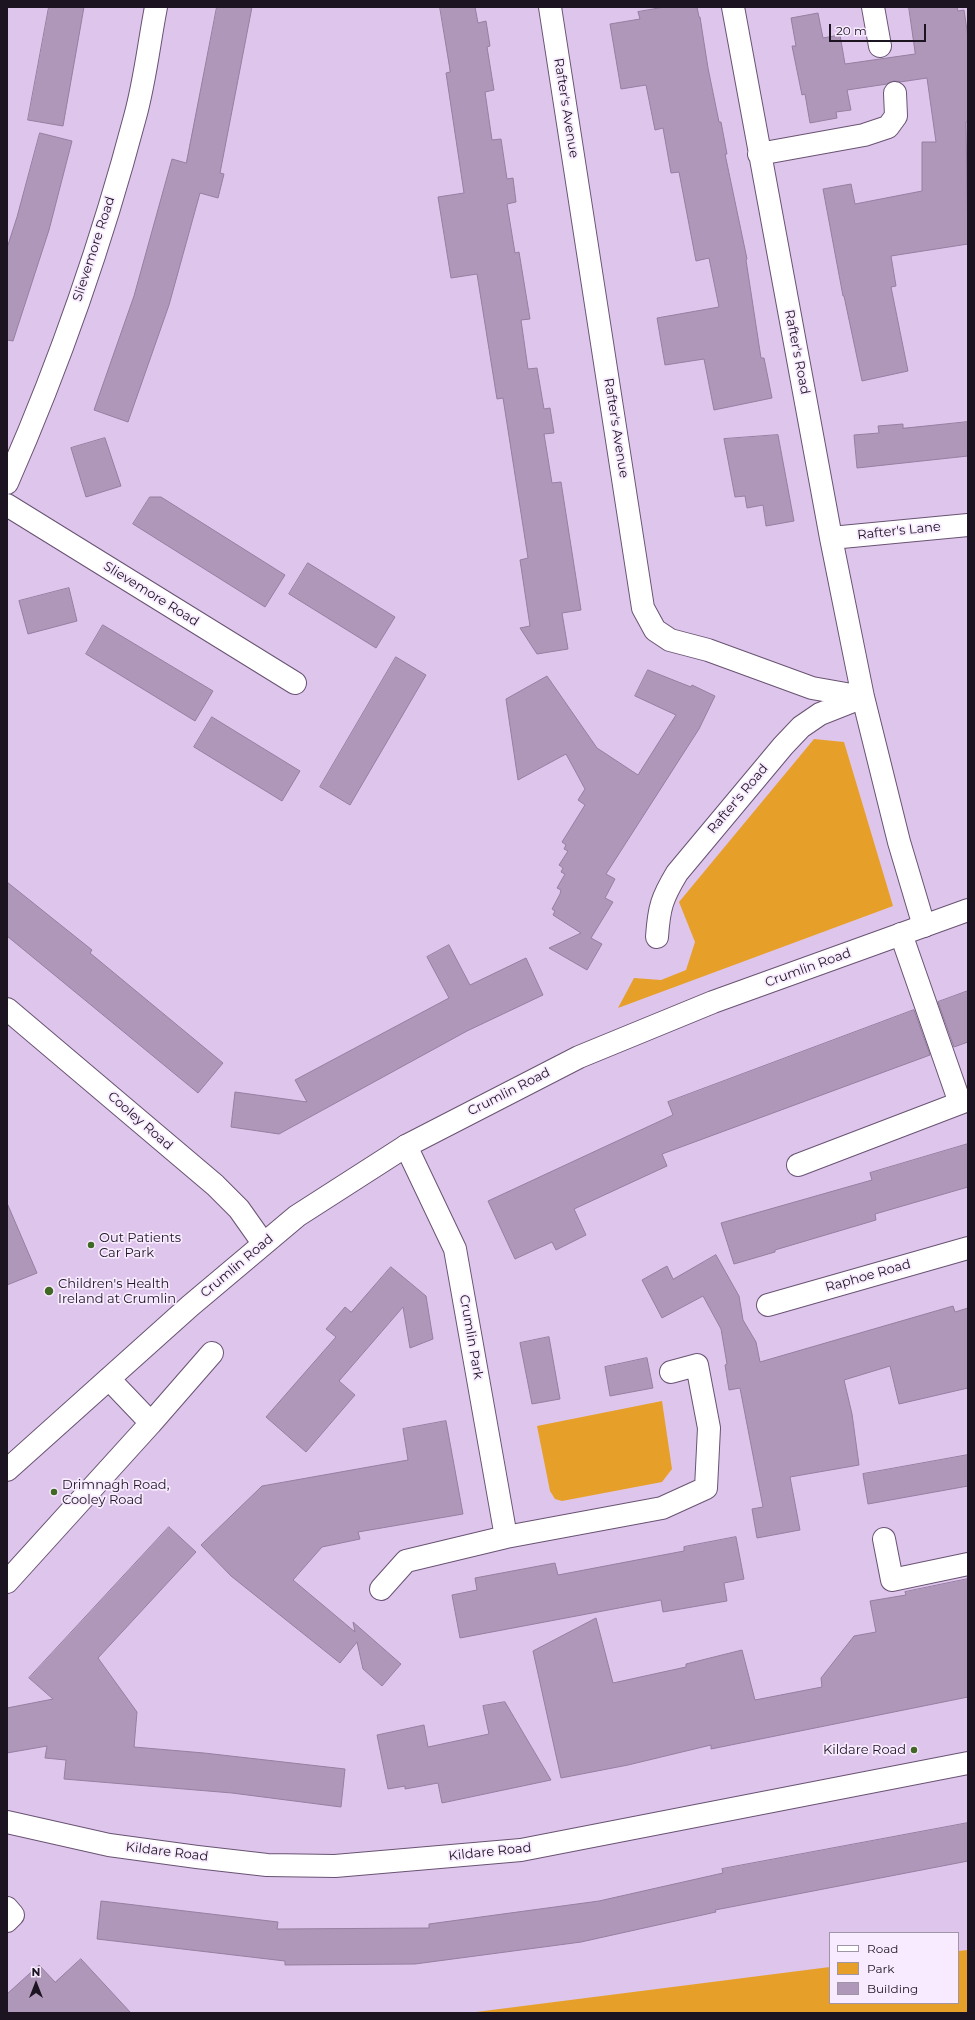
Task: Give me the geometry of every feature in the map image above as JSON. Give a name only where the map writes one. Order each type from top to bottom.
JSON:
[{"type":"street","name":"Slievemore Road","points":[[7,483],[31,427],[89,271],[136,116],[156,7]]},
{"type":"street","name":"Rafter's Avenue","points":[[550,7],[643,608],[655,630],[670,640],[708,650],[812,688],[863,697]]},
{"type":"street","points":[[873,7],[880,46]]},
{"type":"street","name":"Rafter's Road","points":[[738,8],[759,154],[831,538],[863,697],[899,842],[924,926]]},
{"type":"street","points":[[759,154],[864,135],[888,127],[896,116],[895,93]]},
{"type":"street","name":"Slievemore Road","points":[[7,504],[295,683]]},
{"type":"street","name":"Rafter's Lane","points":[[831,538],[968,524]]},
{"type":"street","name":"Rafter's Road","points":[[657,937],[663,896],[677,873],[782,746],[802,727],[820,714],[863,697]]},
{"type":"street","name":"Crumlin Road","points":[[7,1470],[190,1306],[263,1243],[297,1216],[406,1146],[579,1057],[713,1002],[968,910]]},
{"type":"street","points":[[798,1165],[964,1102],[901,934]]},
{"type":"street","name":"Cooley Road","points":[[7,1009],[215,1185],[239,1209],[263,1243]]},
{"type":"street","name":"Crumlin Park","points":[[406,1146],[455,1249],[506,1537]]},
{"type":"street","name":"Raphoe Road","points":[[768,1304],[968,1248]]},
{"type":"street","points":[[7,1582],[151,1423],[212,1353]]},
{"type":"street","points":[[381,1589],[406,1562],[506,1537],[662,1508],[706,1488],[710,1428],[697,1365],[672,1372]]},
{"type":"street","points":[[109,1379],[151,1423]]},
{"type":"street","points":[[884,1539],[892,1580],[968,1564]]},
{"type":"street","name":"Kildare Road","points":[[9,1829],[109,1845],[267,1865],[335,1866],[521,1850],[968,1763]]},
{"type":"street","points":[[7,1908],[13,1915],[7,1921]]},
{"type":"green space","points":[[814,739],[844,742],[893,906],[618,1008],[634,978],[661,980],[686,970],[695,942],[679,902]]},
{"type":"green space","points":[[662,1401],[672,1469],[662,1482],[562,1501],[555,1499],[550,1491],[537,1426]]},
{"type":"green space","points":[[968,1950],[968,2013],[468,2013],[829,1967],[829,2004],[959,2004],[959,1951]]},
{"type":"building","points":[[49,7],[84,7],[63,126],[28,120]]},
{"type":"building","points":[[217,7],[252,7],[220,173],[224,174],[218,198],[200,193],[169,305],[128,422],[94,410],[134,296],[172,159],[186,163]]},
{"type":"building","points":[[440,7],[475,7],[478,23],[486,21],[490,46],[487,47],[494,90],[485,92],[492,140],[501,139],[507,179],[513,178],[516,202],[507,204],[515,253],[519,252],[530,319],[521,320],[528,369],[537,368],[544,409],[550,408],[554,433],[544,434],[552,483],[561,482],[581,610],[562,613],[568,649],[537,654],[520,628],[530,626],[520,560],[528,558],[503,398],[497,399],[477,274],[451,278],[438,197],[464,193],[446,73],[450,72]]},
{"type":"building","points":[[665,7],[697,7],[700,17],[708,68],[719,122],[721,122],[727,154],[725,154],[747,259],[761,358],[764,358],[772,398],[714,410],[704,359],[665,365],[657,318],[719,307],[709,258],[696,261],[679,172],[671,173],[663,128],[655,130],[646,85],[621,89],[610,24],[640,19],[638,12]]},
{"type":"building","points":[[909,7],[957,7],[958,11],[964,10],[968,37],[968,122],[966,122],[968,244],[891,256],[896,286],[891,287],[908,371],[862,381],[843,296],[823,189],[851,184],[855,204],[922,191],[922,142],[936,142],[927,78],[900,82],[894,81],[887,84],[847,90],[851,110],[836,112],[837,118],[810,123],[805,94],[802,95],[792,46],[796,46],[791,18],[818,13],[823,38],[840,35],[845,64],[915,54]]},
{"type":"building","points":[[40,133],[72,141],[49,230],[13,341],[7,340],[7,248]]},
{"type":"building","points":[[968,422],[968,456],[857,468],[854,435],[879,433],[878,426],[903,424],[903,428]]},
{"type":"building","points":[[778,435],[794,521],[766,526],[763,505],[747,508],[745,496],[735,497],[724,439]]},
{"type":"building","points":[[105,438],[121,486],[86,497],[71,448]]},
{"type":"building","points":[[150,497],[161,497],[285,575],[265,607],[133,524]]},
{"type":"building","points":[[308,563],[395,617],[376,648],[289,594]]},
{"type":"building","points":[[69,588],[77,621],[28,634],[19,601]]},
{"type":"building","points":[[103,625],[213,691],[195,721],[86,654]]},
{"type":"building","points":[[396,657],[426,675],[350,805],[320,787]]},
{"type":"building","points":[[648,670],[691,687],[692,685],[715,696],[699,729],[606,874],[615,879],[605,898],[613,902],[591,938],[602,944],[587,970],[549,948],[581,933],[553,915],[555,911],[552,909],[561,890],[557,888],[565,874],[561,872],[563,868],[559,865],[568,851],[564,849],[566,845],[562,842],[585,805],[578,800],[585,789],[566,754],[518,780],[506,699],[547,676],[597,748],[638,775],[676,715],[635,696]]},
{"type":"building","points":[[212,717],[300,771],[282,801],[194,747]]},
{"type":"building","points":[[7,882],[92,950],[90,953],[223,1063],[198,1093],[7,936]]},
{"type":"building","points":[[449,945],[470,985],[526,958],[543,995],[467,1031],[279,1134],[231,1127],[235,1092],[307,1102],[295,1080],[449,998],[427,957]]},
{"type":"building","points":[[968,991],[968,1042],[954,1047],[938,1002]]},
{"type":"building","points":[[914,1010],[930,1055],[662,1154],[667,1166],[574,1209],[586,1235],[556,1250],[552,1242],[515,1259],[488,1201],[673,1115],[668,1102]]},
{"type":"building","points":[[968,1144],[968,1187],[875,1214],[876,1220],[775,1250],[775,1252],[734,1264],[721,1223],[872,1180],[870,1173]]},
{"type":"building","points":[[7,1203],[37,1273],[7,1285]]},
{"type":"building","points":[[716,1255],[739,1296],[743,1320],[756,1342],[760,1362],[953,1306],[955,1312],[968,1308],[968,1388],[899,1404],[890,1366],[844,1380],[852,1414],[859,1465],[790,1477],[800,1530],[757,1538],[752,1509],[763,1507],[740,1388],[729,1390],[725,1365],[727,1364],[721,1329],[703,1296],[662,1318],[642,1280],[667,1266],[673,1279]]},
{"type":"building","points":[[391,1267],[426,1296],[433,1339],[410,1348],[403,1307],[339,1381],[355,1395],[306,1452],[266,1417],[336,1337],[326,1329],[345,1307],[351,1312]]},
{"type":"building","points":[[549,1337],[560,1399],[532,1404],[520,1343]]},
{"type":"building","points":[[647,1358],[653,1388],[610,1396],[605,1367]]},
{"type":"building","points":[[446,1421],[463,1514],[358,1532],[360,1539],[322,1547],[293,1580],[355,1632],[353,1622],[401,1664],[382,1686],[363,1669],[357,1642],[340,1663],[231,1576],[201,1545],[262,1486],[408,1460],[403,1429]]},
{"type":"building","points":[[968,1455],[968,1486],[868,1504],[863,1474]]},
{"type":"building","points":[[169,1527],[196,1552],[98,1658],[137,1712],[134,1747],[204,1753],[345,1769],[341,1807],[232,1793],[64,1779],[66,1760],[45,1758],[47,1746],[7,1753],[7,1708],[53,1699],[29,1678]]},
{"type":"building","points":[[736,1537],[744,1579],[724,1583],[727,1601],[663,1612],[661,1600],[460,1638],[452,1595],[477,1590],[475,1578],[555,1563],[558,1575],[684,1551],[684,1547]]},
{"type":"building","points":[[968,1579],[968,1697],[711,1749],[711,1745],[628,1765],[561,1778],[533,1651],[596,1618],[613,1683],[686,1667],[686,1664],[742,1650],[755,1700],[822,1687],[821,1678],[854,1636],[876,1632],[870,1601],[906,1595],[905,1592]]},
{"type":"building","points":[[505,1702],[551,1780],[442,1803],[438,1783],[405,1789],[405,1786],[388,1789],[377,1735],[424,1725],[428,1747],[489,1734],[483,1706]]},
{"type":"building","points":[[968,1823],[968,1861],[715,1910],[716,1912],[581,1942],[415,1964],[285,1965],[285,1961],[97,1939],[101,1901],[278,1922],[277,1929],[429,1928],[429,1924],[599,1901],[723,1873],[722,1869]]},
{"type":"building","points":[[81,1959],[131,2013],[7,2013],[7,1994],[39,1965],[55,1982]]},
{"type":"place","name":"Out Patients Car Park","points":[[91,1245]]},
{"type":"place","name":"Children's Health Ireland at Crumlin","points":[[49,1291]]},
{"type":"place","name":"Drimnagh Road, Cooley Road","points":[[54,1492]]},
{"type":"place","name":"Kildare Road","points":[[914,1750]]}]
